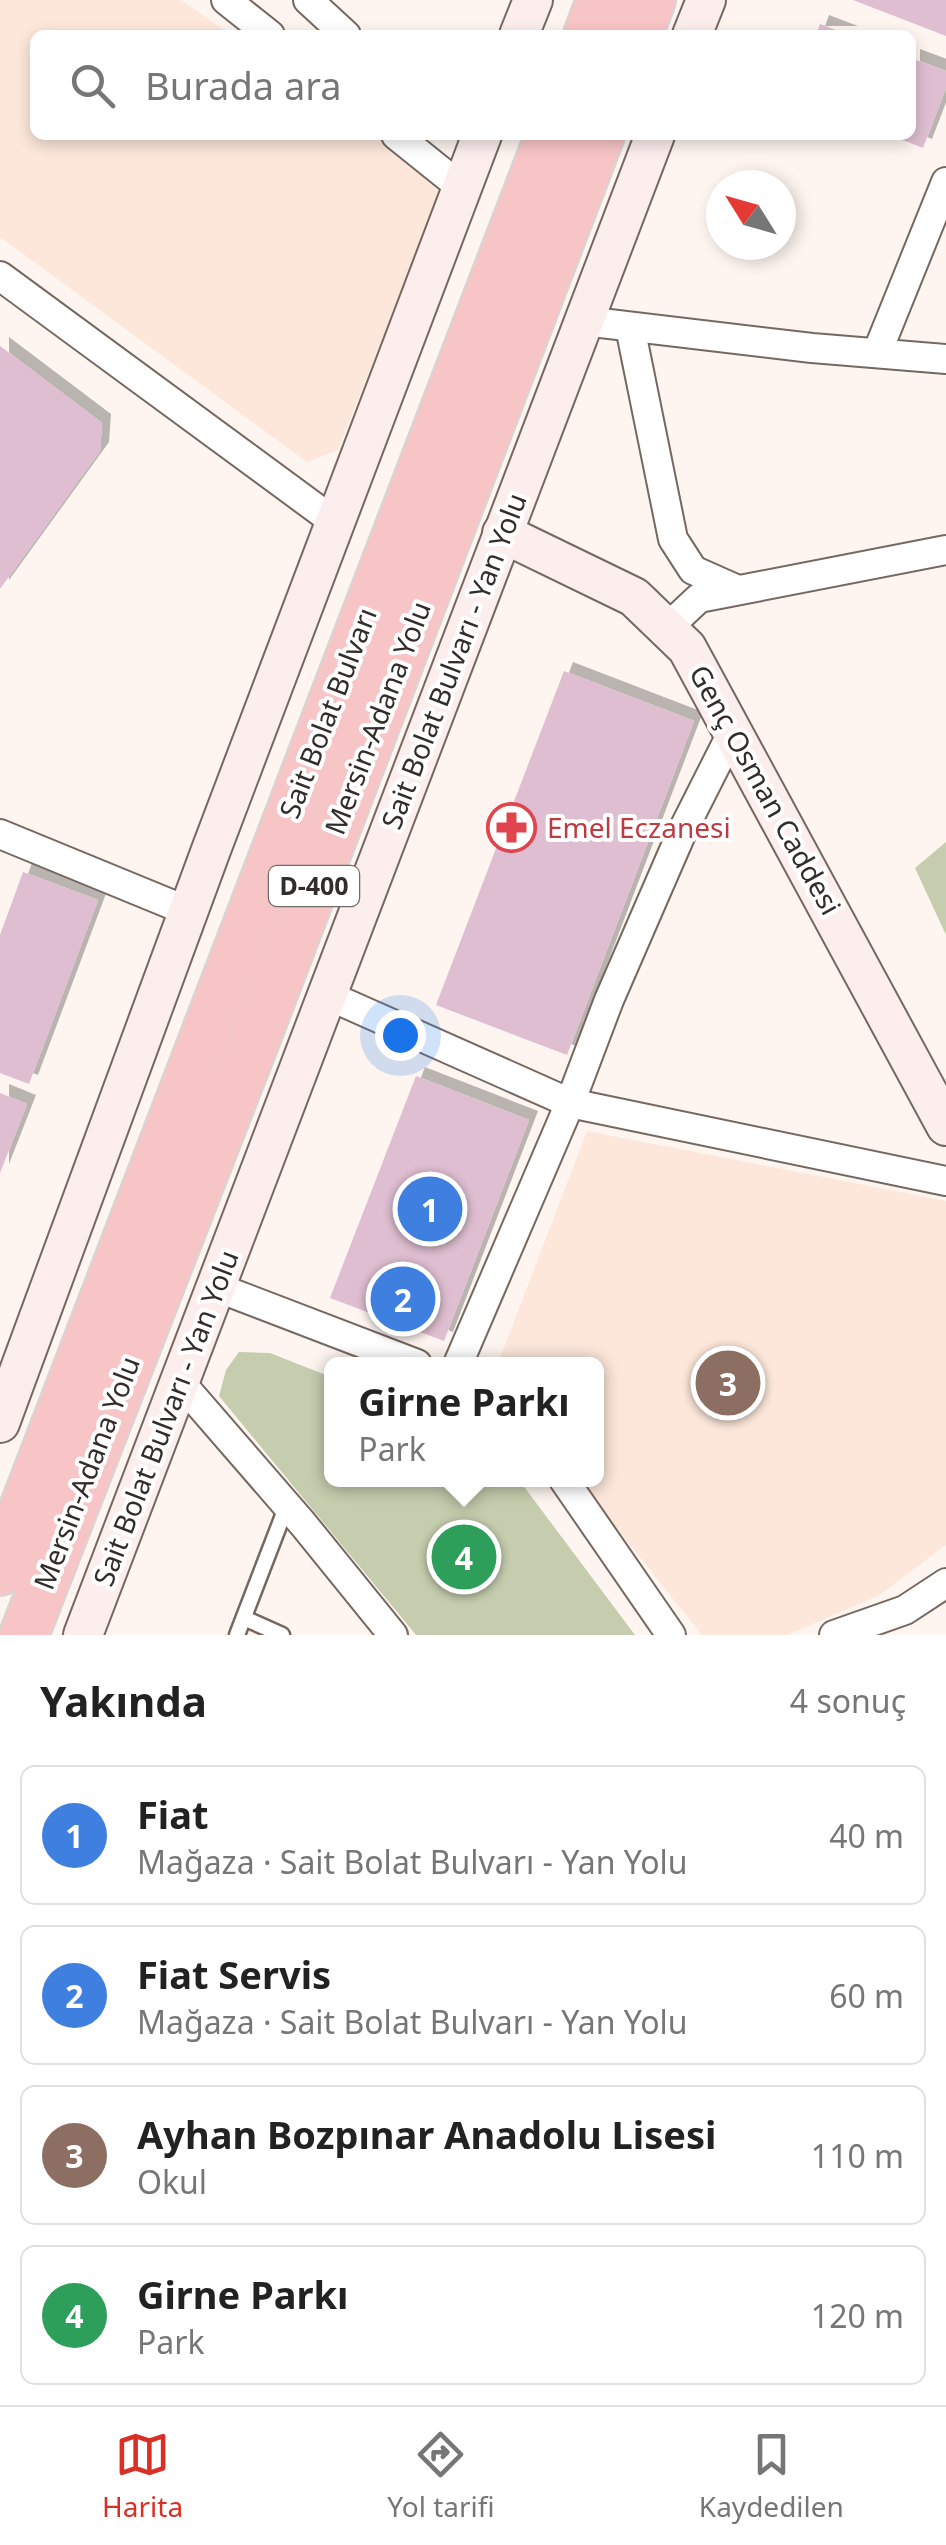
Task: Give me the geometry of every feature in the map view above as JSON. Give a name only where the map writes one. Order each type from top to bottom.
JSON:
[{"type":"highway","points":[[590,30],[601,0]]},
{"type":"highway","points":[[640,30],[651,0]]},
{"type":"highway","name":"Sait Bolat Bulvarı","points":[[0,1571],[548,140]]},
{"type":"highway","name":"Mersin-Adana Yolu","points":[[24,1635],[598,140]]},
{"type":"street","points":[[226,0],[264,30]]},
{"type":"street","points":[[308,0],[341,30]]},
{"type":"street","points":[[522,30],[532,0]]},
{"type":"street","points":[[694,30],[706,0]]},
{"type":"street","points":[[0,1423],[336,522],[468,153],[416,140]]},
{"type":"street","name":"Sait Bolat Bulvarı - Yan Yolu","points":[[83,1635],[652,140]]},
{"type":"street","points":[[876,353],[946,182]]},
{"type":"street","points":[[0,276],[336,522]]},
{"type":"street","points":[[584,321],[946,359]]},
{"type":"street","points":[[630,326],[673,539],[693,570],[738,590]]},
{"type":"street","name":"Genç Osman Caddesi","points":[[502,534],[634,597],[687,648],[946,1126]]},
{"type":"street","points":[[667,628],[699,598],[946,550]]},
{"type":"street","points":[[461,1357],[570,1103],[609,1000],[682,832],[733,731]]},
{"type":"street","points":[[0,834],[190,912]]},
{"type":"street","points":[[326,995],[570,1103],[946,1181]]},
{"type":"street","points":[[216,1287],[399,1357]]},
{"type":"street","points":[[180,1382],[393,1635]]},
{"type":"street","points":[[569,1487],[670,1635]]},
{"type":"street","points":[[834,1635],[905,1610],[946,1583]]},
{"type":"lane","points":[[238,1635],[287,1505]]},
{"type":"lane","points":[[244,1618],[282,1635]]},
{"type":"shaded area","points":[[0,0],[181,0],[224,30],[30,30],[30,140],[380,140],[411,162],[440,193],[338,450],[307,462],[0,237]]},
{"type":"shaded area","points":[[587,1131],[946,1201],[946,1545],[878,1596],[787,1635],[702,1635],[584,1487],[604,1487],[604,1357],[500,1357]]},
{"type":"green space","points":[[946,842],[946,935],[915,868]]},
{"type":"green space","points":[[239,1352],[270,1353],[324,1374],[324,1487],[524,1487],[635,1635],[416,1635],[219,1396],[226,1370]]},
{"type":"building","points":[[853,0],[946,0],[946,36]]},
{"type":"building","points":[[916,60],[946,71],[946,88],[923,148],[903,140],[916,140]]},
{"type":"building","points":[[0,346],[102,423],[100,451],[0,589]]},
{"type":"building","points":[[564,671],[694,721],[567,1055],[436,1005]]},
{"type":"building","points":[[23,872],[98,900],[29,1084],[0,1073],[0,935]]},
{"type":"building","points":[[416,1076],[529,1120],[444,1341],[330,1298]]},
{"type":"building","points":[[0,1093],[27,1104],[0,1173]]},
{"type":"place","name":"Emel Eczanesi","points":[[512,828]]},
{"type":"place","name":"Fiat","points":[[430,1209]]},
{"type":"place","name":"Fiat Servis","points":[[403,1299]]},
{"type":"place","name":"Ayhan Bozpınar Anadolu Lisesi","points":[[728,1383]]},
{"type":"place","name":"Girne Parkı","points":[[464,1557]]}]
